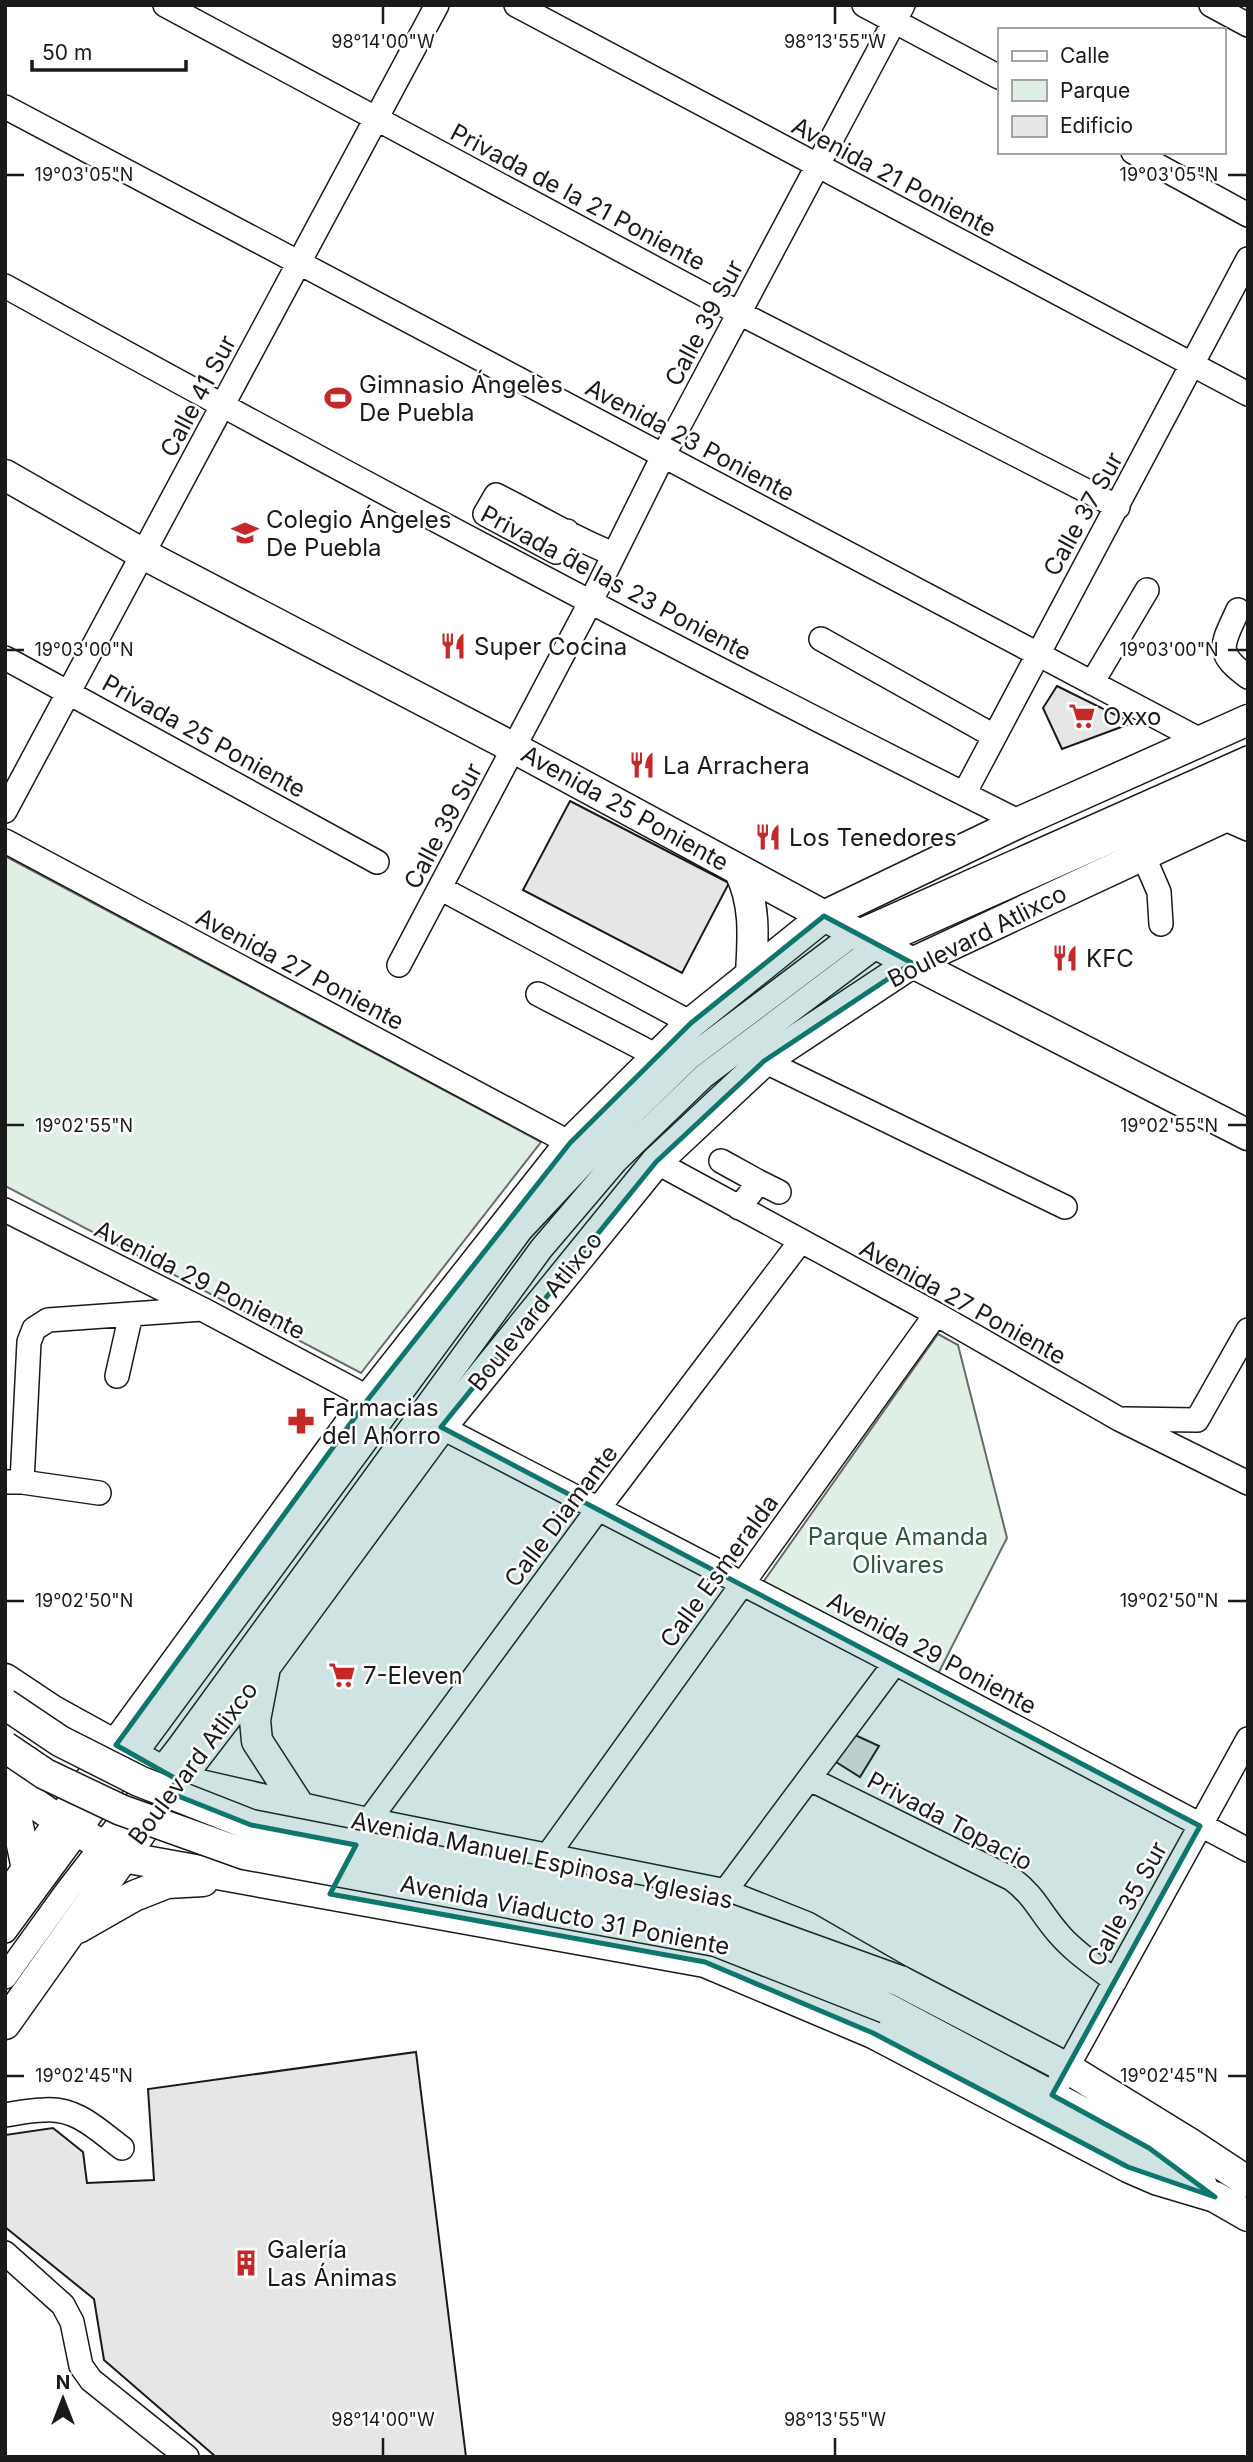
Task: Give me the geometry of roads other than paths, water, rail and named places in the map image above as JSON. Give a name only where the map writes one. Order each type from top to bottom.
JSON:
[{"type":"main road","name":"Avenida 25 Poniente","points":[[5,475],[143,554],[514,748],[740,872],[1248,1135]]},
{"type":"main road","name":"Boulevard Atlixco","points":[[5,2024],[69,1934],[91,1839],[125,1750],[369,1398],[570,1143],[691,1023],[824,916],[1020,822],[1248,720]]},
{"type":"main road","name":"Boulevard Atlixco","points":[[13,1884],[91,1839],[169,1775],[264,1668],[440,1427],[656,1162],[764,1061],[912,963],[1143,855],[1240,818]]},
{"type":"main road","points":[[740,872],[748,888],[753,915],[751,974]]},
{"type":"main road","points":[[264,1668],[255,1720],[257,1741],[301,1809]]},
{"type":"main road","name":"Avenida Manuel Espinosa Yglesias","points":[[5,1679],[54,1711],[169,1775],[367,1824],[723,1894],[806,1927],[1067,2068],[1248,2182]]},
{"type":"main road","name":"Avenida Viaducto 31 Poniente","points":[[5,1704],[60,1741],[139,1781],[251,1825],[722,1917],[900,1980]]},
{"type":"main road","name":"Avenida Viaducto 31 Poniente","points":[[5,1747],[45,1774],[121,1810],[244,1854],[716,1941],[886,2008],[1149,2148],[1215,2197]]},
{"type":"main road","points":[[5,1783],[91,1839],[250,1879],[705,1962],[873,2033],[1128,2167],[1158,2180],[1215,2197],[1248,2216]]},
{"type":"main road","points":[[5,1796],[17,1821],[13,1884]]},
{"type":"main road","points":[[330,1894],[367,1824]]},
{"type":"main road","points":[[69,1934],[134,1896],[167,1883],[250,1879]]},
{"type":"street","name":"Privada de la 21 Poniente","points":[[165,5],[739,313],[1118,507]]},
{"type":"street","name":"Calle 41 Sur","points":[[5,811],[437,5]]},
{"type":"street","name":"Avenida 21 Poniente","points":[[516,5],[1248,394]]},
{"type":"street","points":[[863,5],[898,13],[998,76]]},
{"type":"street","points":[[1212,5],[1244,17]]},
{"type":"street","name":"Calle 39 Sur","points":[[399,965],[591,601],[663,456],[898,13]]},
{"type":"street","name":"Avenida 23 Poniente","points":[[5,107],[1202,741]]},
{"type":"street","points":[[1137,154],[1248,215]]},
{"type":"street","name":"Calle 37 Sur","points":[[964,793],[1036,653],[1118,507],[1248,259]]},
{"type":"street","name":"Privada de las 23 Poniente","points":[[5,286],[222,406],[591,601],[1020,822]]},
{"type":"street","points":[[568,531],[591,545],[614,554]]},
{"type":"street","points":[[1092,683],[1147,590]]},
{"type":"street","points":[[1238,610],[1224,640],[1224,656],[1248,677]]},
{"type":"street","points":[[821,639],[993,736]]},
{"type":"street","name":"Privada 25 Poniente","points":[[5,658],[377,862]]},
{"type":"street","points":[[125,1750],[521,1230],[612,1133],[690,1058],[867,939],[1248,758]]},
{"type":"street","points":[[169,1775],[533,1259],[615,1163],[705,1076],[867,939],[1248,780]]},
{"type":"street","name":"Avenida 27 Poniente","points":[[5,841],[570,1143]]},
{"type":"street","points":[[1143,855],[1158,892],[1161,924]]},
{"type":"street","points":[[440,888],[691,1023]]},
{"type":"street","points":[[538,994],[657,1056]]},
{"type":"street","points":[[764,1061],[1065,1207]]},
{"type":"street","points":[[721,1161],[769,1187],[739,1208]]},
{"type":"street","name":"Avenida 27 Poniente","points":[[656,1162],[936,1314],[1119,1419],[1248,1483]]},
{"type":"street","name":"Avenida 29 Poniente","points":[[5,1210],[202,1309],[369,1398]]},
{"type":"street","name":"Calle Diamante","points":[[367,1824],[598,1509],[800,1242]]},
{"type":"street","points":[[99,1493],[14,1482],[29,1342],[34,1328],[48,1320],[202,1309]]},
{"type":"street","points":[[117,1376],[131,1314]]},
{"type":"street","name":"Calle Esmeralda","points":[[545,1859],[936,1314]]},
{"type":"street","points":[[1119,1419],[1197,1420],[1248,1330]]},
{"type":"street","name":"Avenida 29 Poniente","points":[[440,1427],[895,1662],[1248,1850]]},
{"type":"street","points":[[723,1894],[895,1662]]},
{"type":"street","name":"Calle 35 Sur","points":[[1052,2095],[1248,1739]]},
{"type":"street","name":"Privada Topacio","points":[[810,1779],[1012,1879],[1028,1891],[1057,1933],[1069,1945],[1115,1981]]},
{"type":"street","points":[[5,1931],[91,1839]]},
{"type":"street","points":[[5,1977],[91,1839]]},
{"type":"street","points":[[5,2115],[46,2109],[64,2111],[83,2119],[122,2148]]},
{"type":"street","points":[[5,2253],[63,2305],[72,2322],[81,2366],[91,2380],[187,2457]]},
{"type":"place","name":"Gimnasio Ángeles De Puebla","points":[[338,398]]},
{"type":"place","name":"Colegio Ángeles De Puebla","points":[[245,533]]},
{"type":"place","name":"Super Cocina","points":[[453,646]]},
{"type":"place","name":"Oxxo","points":[[1082,716]]},
{"type":"place","name":"La Arrachera","points":[[642,765]]},
{"type":"place","name":"Los Tenedores","points":[[768,837]]},
{"type":"place","name":"KFC","points":[[1065,958]]},
{"type":"place","name":"Farmacias del Ahorro","points":[[301,1421]]},
{"type":"place","name":"7-Eleven","points":[[342,1675]]},
{"type":"place","name":"Galería Las Ánimas","points":[[246,2263]]},
{"type":"park label","name":"Parque Amanda Olivares","points":[[898,1550]]}]
